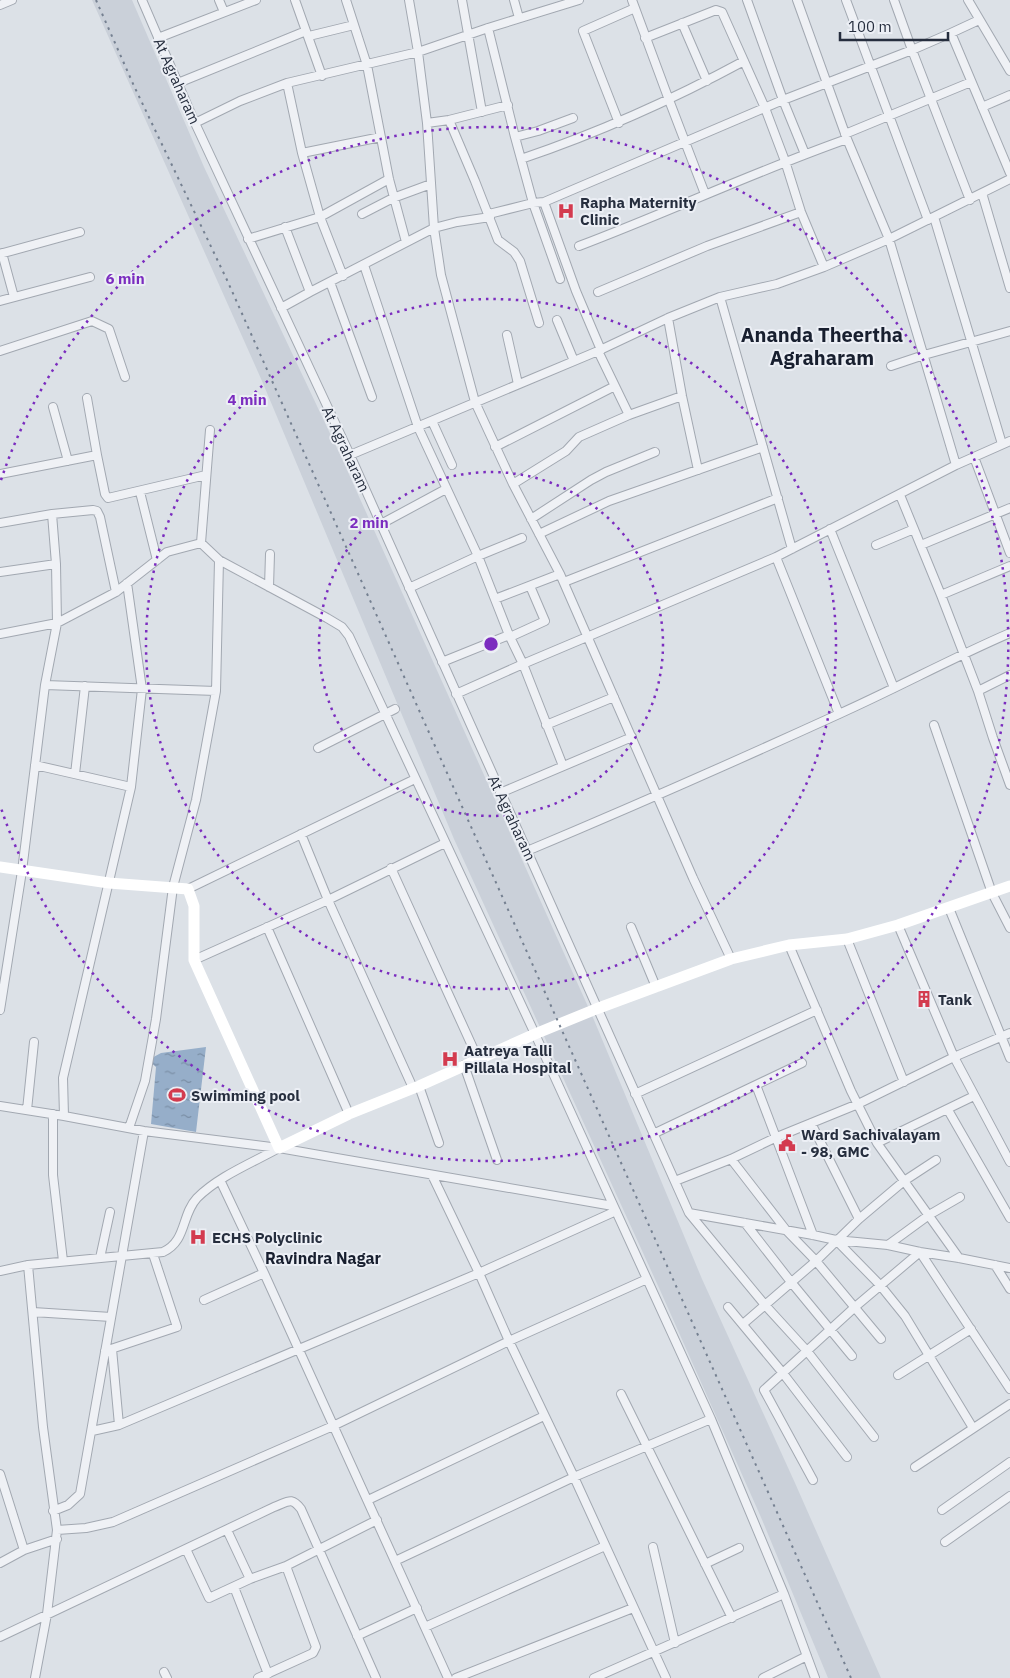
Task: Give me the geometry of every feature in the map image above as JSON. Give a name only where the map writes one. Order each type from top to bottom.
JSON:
[{"type":"street","points":[[0,5],[12,0]]},
{"type":"street","name":"At Agraharam","points":[[142,0],[248,239],[350,455],[689,1213],[765,1305],[806,1351],[874,1437]]},
{"type":"street","points":[[219,0],[224,12]]},
{"type":"street","points":[[158,38],[256,0]]},
{"type":"street","points":[[296,0],[322,76]]},
{"type":"street","points":[[346,0],[367,65],[389,180],[406,242]]},
{"type":"street","points":[[409,0],[418,52],[440,275],[475,402],[513,484],[564,582],[657,796],[732,959]]},
{"type":"street","points":[[462,0],[482,112]]},
{"type":"street","points":[[514,0],[519,18]]},
{"type":"street","points":[[195,123],[240,101],[287,82],[322,76],[418,52],[468,34],[578,0]]},
{"type":"street","points":[[746,0],[805,154]]},
{"type":"street","points":[[797,0],[846,136],[890,239],[956,465]]},
{"type":"street","points":[[846,0],[889,116],[931,219],[1002,444]]},
{"type":"street","points":[[894,0],[930,99],[970,200]]},
{"type":"street","points":[[968,0],[1010,69]]},
{"type":"street","points":[[619,122],[583,31],[634,4],[645,38],[706,194]]},
{"type":"street","points":[[645,38],[719,10],[724,16],[765,108],[785,161],[801,212],[824,267]]},
{"type":"street","points":[[281,308],[434,228],[533,203],[544,202],[783,100],[912,50],[979,20]]},
{"type":"street","points":[[682,23],[707,81]]},
{"type":"street","points":[[178,83],[308,34],[354,25]]},
{"type":"street","points":[[488,28],[533,203],[560,279]]},
{"type":"street","points":[[951,33],[1010,173]]},
{"type":"street","points":[[521,159],[570,143],[619,122],[669,100],[744,61]]},
{"type":"street","points":[[287,82],[302,154],[320,217],[343,276]]},
{"type":"street","points":[[578,246],[805,154],[971,82]]},
{"type":"street","points":[[982,107],[1010,95]]},
{"type":"street","points":[[426,123],[449,120],[508,105]]},
{"type":"street","points":[[515,137],[573,118]]},
{"type":"street","points":[[449,120],[498,240],[514,252],[520,261],[539,323]]},
{"type":"street","points":[[302,154],[381,137]]},
{"type":"street","points":[[350,455],[432,422],[720,297],[785,282],[824,267],[890,239],[1010,179]]},
{"type":"street","points":[[248,239],[320,217],[389,180]]},
{"type":"street","points":[[362,214],[393,198],[431,184]]},
{"type":"street","points":[[982,193],[1010,288]]},
{"type":"street","points":[[544,202],[599,350],[629,415]]},
{"type":"street","points":[[598,292],[707,246],[801,212]]},
{"type":"street","points":[[285,227],[310,292]]},
{"type":"street","points":[[14,297],[1,254],[80,232]]},
{"type":"street","points":[[364,265],[418,427],[478,556],[523,664],[562,766]]},
{"type":"street","points":[[0,301],[90,277]]},
{"type":"street","points":[[330,282],[372,397]]},
{"type":"street","points":[[720,297],[792,549]]},
{"type":"street","points":[[668,318],[698,470]]},
{"type":"street","points":[[557,320],[574,361]]},
{"type":"street","points":[[0,351],[92,321],[109,329],[125,377]]},
{"type":"street","points":[[891,366],[971,341],[1010,332]]},
{"type":"street","points":[[507,335],[518,384]]},
{"type":"street","points":[[495,447],[615,386]]},
{"type":"street","points":[[513,484],[566,451],[579,437],[629,415],[682,396]]},
{"type":"street","points":[[87,398],[105,494],[108,498],[206,475]]},
{"type":"street","points":[[53,407],[68,461]]},
{"type":"street","points":[[432,422],[452,465]]},
{"type":"street","points":[[201,543],[210,430]]},
{"type":"street","points":[[456,694],[776,557],[956,465],[1010,441]]},
{"type":"street","points":[[539,534],[609,500],[763,447]]},
{"type":"street","points":[[531,519],[598,476],[655,452]]},
{"type":"street","points":[[0,474],[97,455]]},
{"type":"street","points":[[974,457],[1010,553]]},
{"type":"street","points":[[381,524],[446,489]]},
{"type":"street","points":[[140,492],[157,560]]},
{"type":"street","points":[[900,495],[978,690],[992,738],[1010,785]]},
{"type":"street","points":[[564,582],[778,498]]},
{"type":"street","points":[[921,545],[1010,508]]},
{"type":"street","points":[[0,523],[52,514],[93,510],[98,512],[116,592]]},
{"type":"street","points":[[0,1010],[22,871],[46,685],[57,623],[56,564],[52,514]]},
{"type":"street","points":[[830,529],[894,688]]},
{"type":"street","points":[[876,545],[914,529]]},
{"type":"street","points":[[409,588],[522,538]]},
{"type":"street","points":[[0,634],[57,623],[116,592],[167,552],[201,543]]},
{"type":"street","points":[[201,543],[219,560],[342,627],[349,636],[535,1034],[711,1419],[784,1594],[815,1678]]},
{"type":"street","points":[[269,587],[270,554]]},
{"type":"street","points":[[776,557],[839,714]]},
{"type":"street","points":[[129,1128],[145,1081],[156,1019],[173,887],[196,800],[216,691],[219,560]]},
{"type":"street","points":[[0,572],[56,564]]},
{"type":"street","points":[[941,595],[1010,566]]},
{"type":"street","points":[[495,599],[560,574]]},
{"type":"street","points":[[64,1116],[63,1078],[132,787],[142,688],[127,583]]},
{"type":"street","points":[[442,662],[545,622],[530,586]]},
{"type":"street","points":[[527,851],[657,796],[839,714],[1010,633]]},
{"type":"street","points":[[978,690],[1010,675]]},
{"type":"street","points":[[46,685],[216,691]]},
{"type":"street","points":[[75,774],[86,686]]},
{"type":"street","points":[[546,725],[614,697]]},
{"type":"street","points":[[318,748],[395,709]]},
{"type":"street","points":[[934,725],[992,893],[1010,928]]},
{"type":"street","points":[[500,793],[632,737]]},
{"type":"street","points":[[35,766],[132,787]]},
{"type":"street","points":[[0,868],[109,883],[188,889],[415,779]]},
{"type":"street","points":[[301,834],[328,900],[416,1087],[439,1143]]},
{"type":"street","points":[[194,960],[328,900],[445,843]]},
{"type":"street","points":[[391,868],[478,1059]]},
{"type":"street","points":[[0,1271],[28,1265],[63,1261],[153,1254],[171,1249],[178,1242],[194,1203],[220,1180],[279,1148],[349,1114],[416,1087],[596,1008],[732,959],[789,945],[846,939],[898,925],[1010,886]]},
{"type":"street","points":[[188,889],[194,906],[194,960],[279,1148]]},
{"type":"street","points":[[949,908],[1010,1058]]},
{"type":"street","points":[[898,925],[954,1057],[1010,1162]]},
{"type":"street","points":[[267,927],[349,1114]]},
{"type":"street","points":[[631,927],[656,987]]},
{"type":"street","points":[[846,939],[904,1082]]},
{"type":"street","points":[[789,945],[858,1104],[877,1143],[959,1258]]},
{"type":"street","points":[[635,1094],[817,1010]]},
{"type":"street","points":[[675,1181],[731,1159],[777,1136],[858,1104],[954,1057],[1010,1033]]},
{"type":"street","points":[[27,1110],[34,1042]]},
{"type":"street","points":[[653,1134],[802,1063]]},
{"type":"street","points":[[464,1065],[497,1160]]},
{"type":"street","points":[[756,1085],[813,1234]]},
{"type":"street","points":[[877,1143],[974,1096]]},
{"type":"street","points":[[0,1106],[144,1131],[279,1148],[614,1209]]},
{"type":"street","points":[[948,1110],[1010,1218]]},
{"type":"street","points":[[53,1114],[54,1175],[63,1261]]},
{"type":"street","points":[[811,1123],[859,1219]]},
{"type":"street","points":[[53,1512],[68,1506],[80,1494],[109,1350],[111,1317],[144,1131]]},
{"type":"street","points":[[731,1159],[786,1230],[816,1261],[881,1339]]},
{"type":"street","points":[[743,1324],[816,1261],[859,1219],[904,1181],[936,1160]]},
{"type":"street","points":[[432,1176],[479,1273],[666,1678]]},
{"type":"street","points":[[220,1180],[448,1678]]},
{"type":"street","points":[[888,1245],[929,1215],[960,1197]]},
{"type":"street","points":[[92,1431],[120,1425],[479,1273],[614,1209]]},
{"type":"street","points":[[100,1258],[110,1212]]},
{"type":"street","points":[[689,1213],[813,1234],[836,1240],[888,1245],[1010,1268]]},
{"type":"street","points":[[744,1223],[852,1356]]},
{"type":"street","points":[[836,1240],[880,1285],[904,1316],[973,1428]]},
{"type":"street","points":[[813,1480],[764,1390],[830,1329],[920,1252]]},
{"type":"street","points":[[920,1252],[1010,1389]]},
{"type":"street","points":[[109,1350],[177,1327],[153,1254]]},
{"type":"street","points":[[28,1265],[43,1427],[53,1512],[57,1530],[47,1614],[35,1678]]},
{"type":"street","points":[[995,1265],[1010,1289]]},
{"type":"street","points":[[204,1300],[264,1273]]},
{"type":"street","points":[[57,1530],[86,1528],[113,1522],[333,1426],[509,1341],[647,1279]]},
{"type":"street","points":[[728,1307],[782,1372],[847,1457]]},
{"type":"street","points":[[33,1312],[111,1317]]},
{"type":"street","points":[[898,1375],[970,1329]]},
{"type":"street","points":[[109,1350],[120,1425]]},
{"type":"street","points":[[621,1394],[732,1618]]},
{"type":"street","points":[[915,1467],[1010,1404]]},
{"type":"street","points":[[368,1500],[544,1416]]},
{"type":"street","points":[[395,1561],[574,1477],[711,1419]]},
{"type":"street","points":[[942,1510],[1010,1462]]},
{"type":"street","points":[[0,1474],[24,1550]]},
{"type":"street","points":[[945,1542],[1010,1496]]},
{"type":"street","points":[[0,1637],[292,1500],[301,1509],[376,1678]]},
{"type":"street","points":[[186,1549],[209,1598],[250,1579],[286,1566],[377,1520]]},
{"type":"street","points":[[227,1530],[250,1579]]},
{"type":"street","points":[[0,1563],[24,1550],[57,1540]]},
{"type":"street","points":[[425,1627],[605,1546]]},
{"type":"street","points":[[653,1547],[675,1643]]},
{"type":"street","points":[[705,1564],[739,1548]]},
{"type":"street","points":[[258,1678],[313,1653],[316,1647],[286,1566]]},
{"type":"street","points":[[234,1586],[268,1674]]},
{"type":"street","points":[[594,1678],[784,1594]]},
{"type":"street","points":[[357,1636],[416,1608]]},
{"type":"street","points":[[456,1678],[633,1608]]},
{"type":"street","points":[[763,1678],[807,1656]]},
{"type":"shaded area","points":[[92,0],[132,0],[204,167],[343,461],[594,1020],[702,1279],[881,1678],[828,1678],[760,1515],[660,1290],[454,839],[262,381]]},
{"type":"water","name":"Swimming pool","points":[[206,1047],[196,1132],[151,1124],[156,1067],[148,1060],[161,1053]]},
{"type":"railway","points":[[96,0],[134,86],[227,280],[851,1678]]},
{"type":"place","name":"Rapha Maternity Clinic","points":[[566,211]]},
{"type":"place","name":"Tank","points":[[924,999]]},
{"type":"place","name":"Aatreya Talli Pillala Hospital","points":[[450,1059]]},
{"type":"place","name":"Swimming pool","points":[[177,1095]]},
{"type":"place","name":"Ward Sachivalayam - 98, GMC","points":[[787,1143]]},
{"type":"place","name":"ECHS Polyclinic","points":[[198,1237]]},
{"type":"district","name":"Ananda Theertha Agraharam","points":[[822,346]]},
{"type":"district","name":"Ravindra Nagar","points":[[323,1258]]}]
